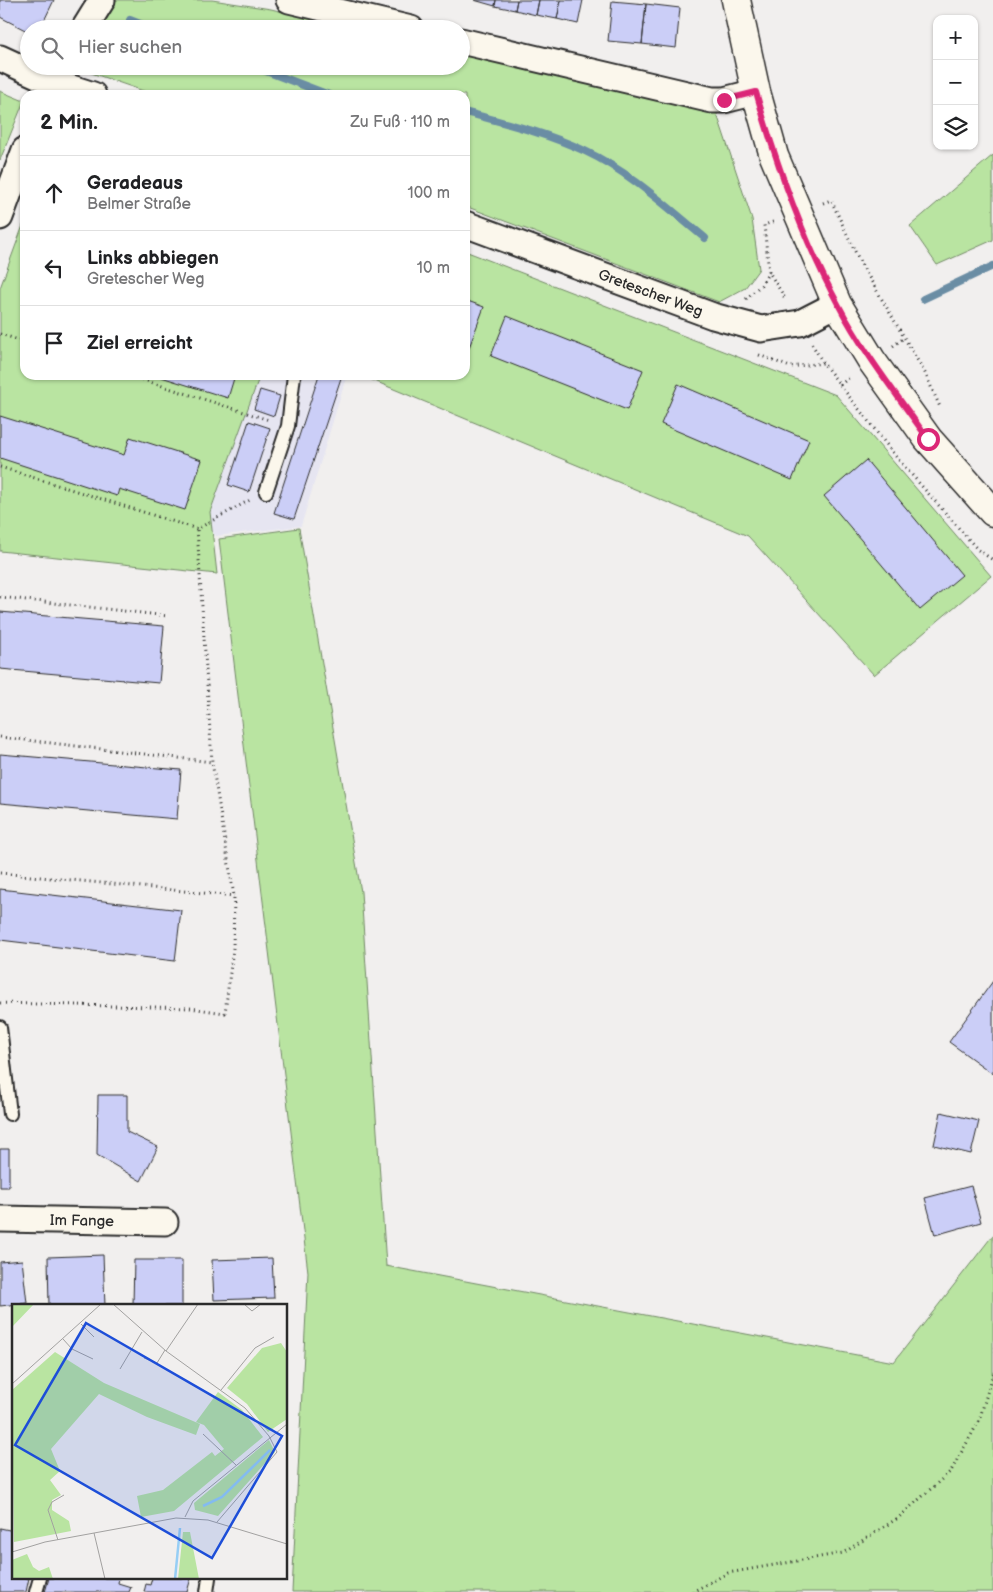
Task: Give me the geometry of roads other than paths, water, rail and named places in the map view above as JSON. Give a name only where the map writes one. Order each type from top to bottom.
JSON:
[{"type":"street","points":[[90,20],[102,0]]},
{"type":"street","points":[[289,0],[373,20]]},
{"type":"street","points":[[736,0],[756,92],[774,156],[837,304],[872,361],[928,439],[993,512]]},
{"type":"street","points":[[470,43],[712,100],[724,100],[756,92]]},
{"type":"street","points":[[0,58],[20,67]]},
{"type":"street","points":[[38,75],[78,90]]},
{"type":"street","points":[[0,217],[20,163]]},
{"type":"street","name":"Gretescher Weg","points":[[470,226],[713,316],[761,329],[800,323],[837,304]]},
{"type":"street","name":"Im Fange","points":[[0,1219],[165,1222]]},
{"type":"lane","points":[[266,492],[288,426],[293,380]]},
{"type":"lane","points":[[0,1027],[10,1114]]},
{"type":"waterway","points":[[277,75],[316,90]]},
{"type":"waterway","points":[[470,113],[541,134],[602,159],[648,191],[705,238]]},
{"type":"waterway","points":[[923,299],[993,266]]}]
